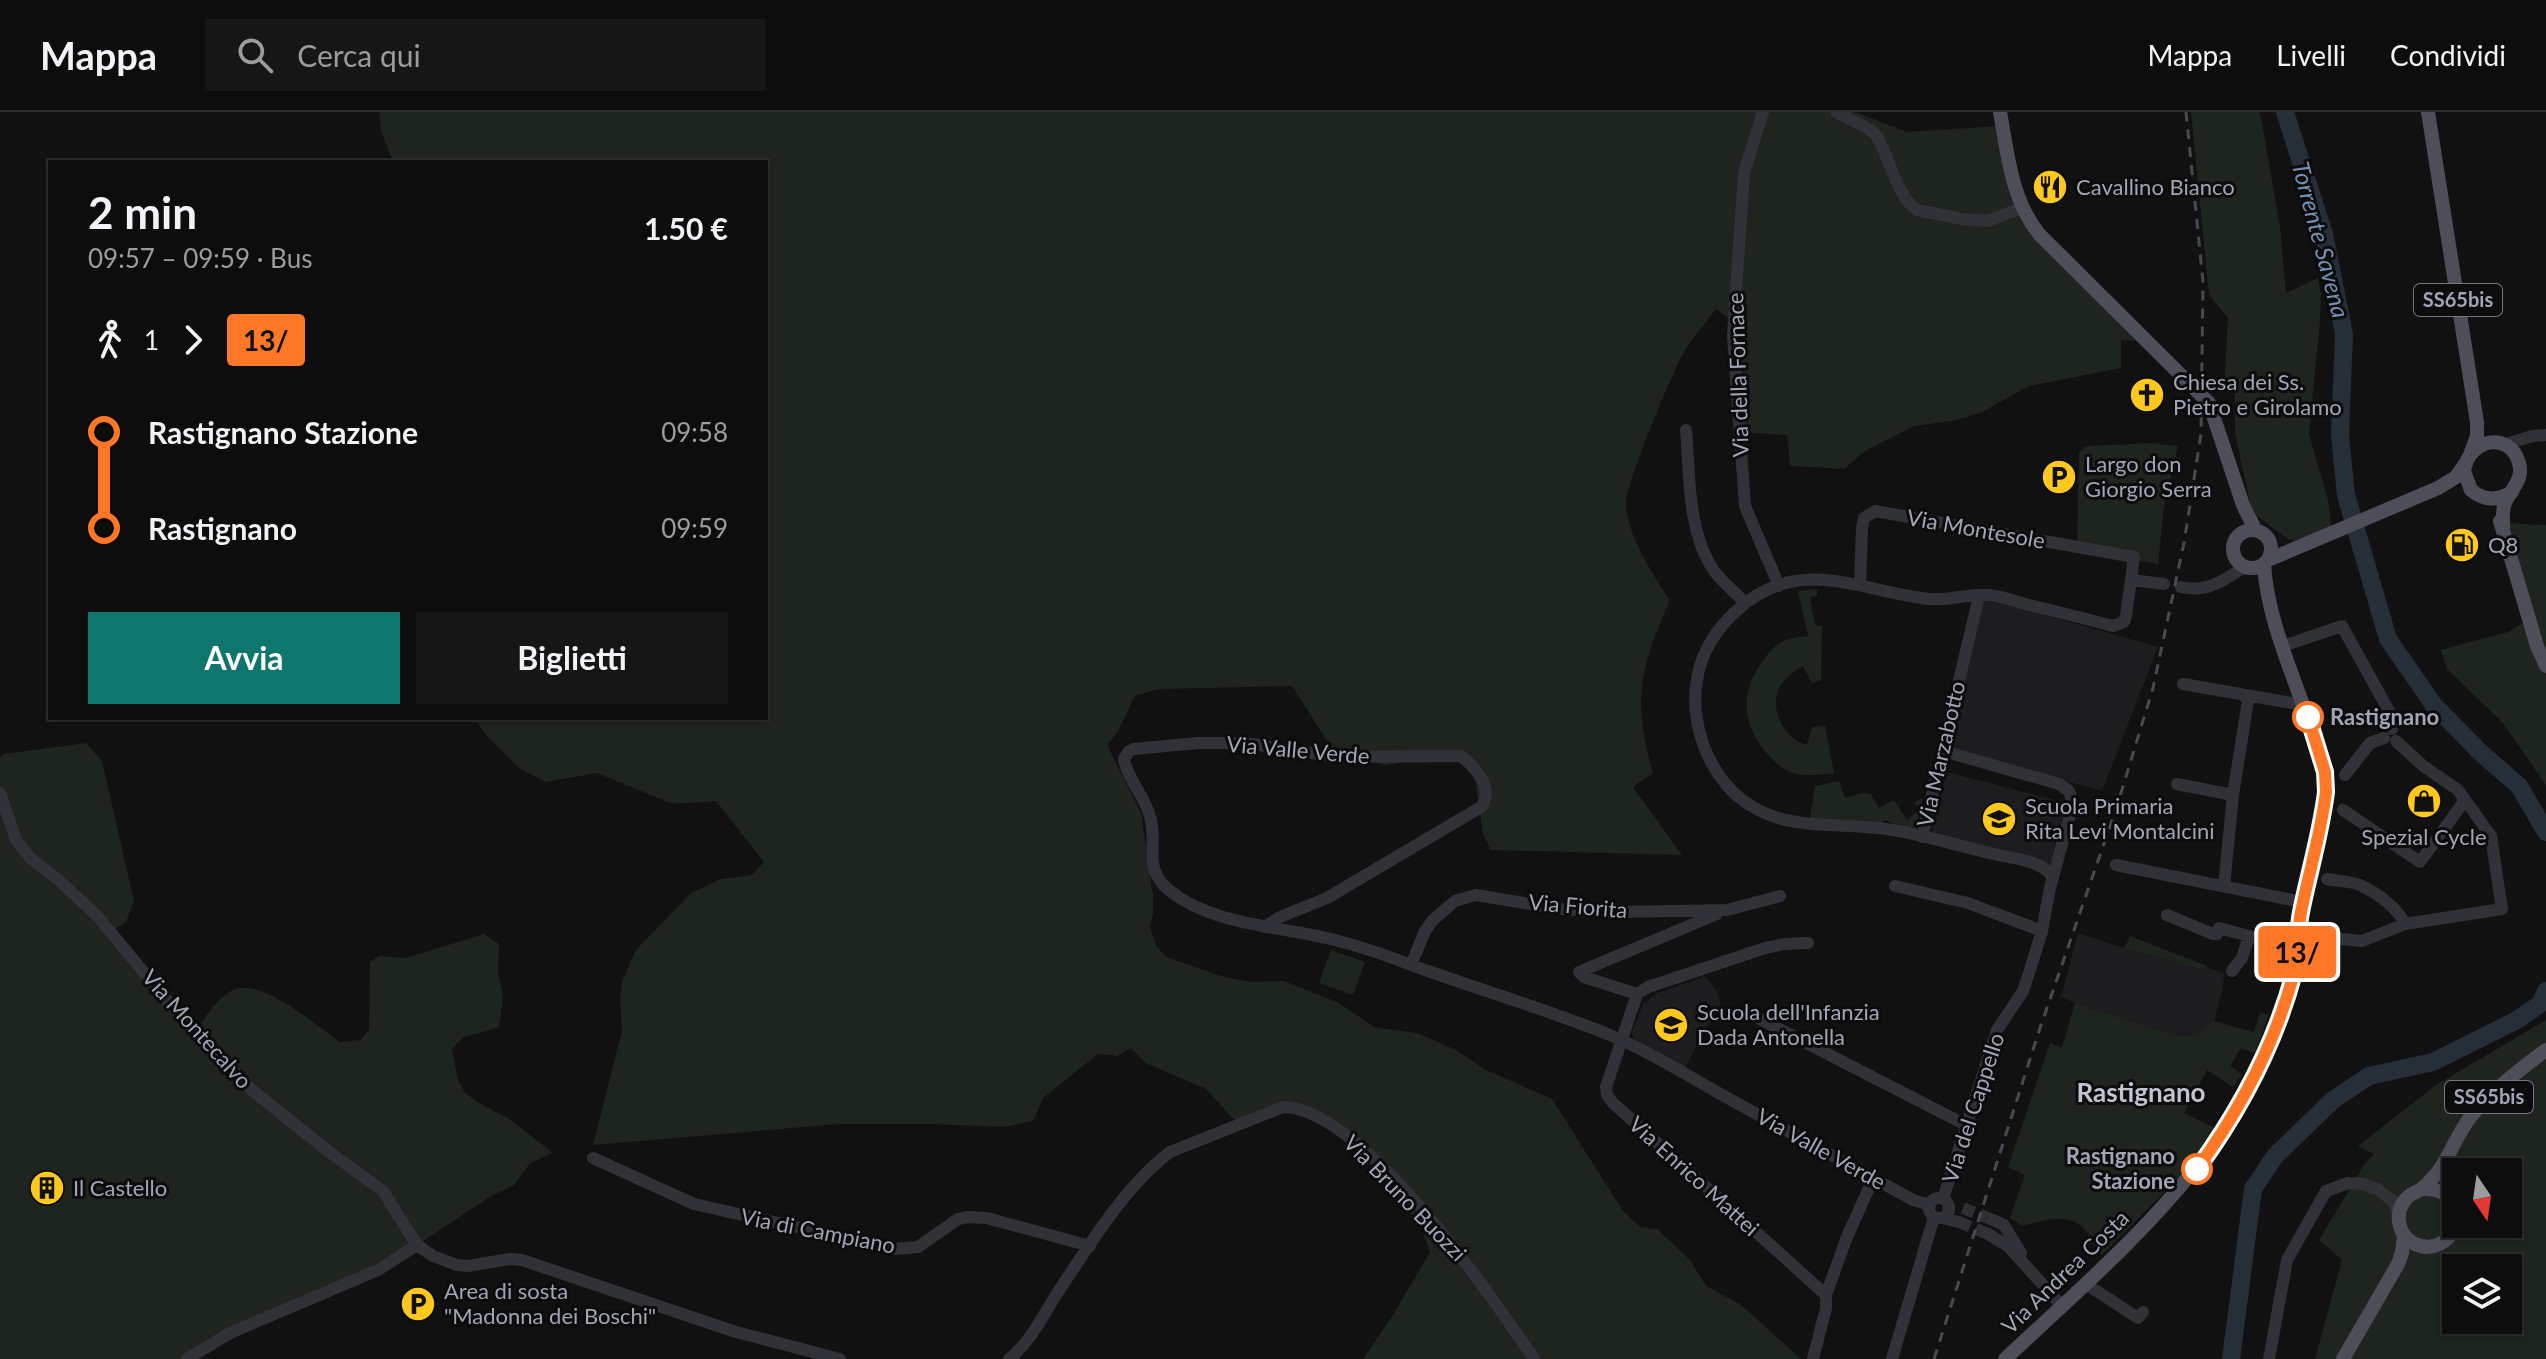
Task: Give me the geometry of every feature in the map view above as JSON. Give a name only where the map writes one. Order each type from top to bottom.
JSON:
[{"type":"main road","points":[[2000,112],[2021,208],[2039,234],[2209,403],[2243,505],[2248,531]]},
{"type":"main road","name":"SS65bis","points":[[2428,112],[2477,422],[2477,436],[2468,458],[2465,478],[2477,494]]},
{"type":"main road","points":[[2477,422],[2483,435],[2513,451],[2518,459],[2520,476],[2503,512],[2503,527],[2537,646],[2546,666]]},
{"type":"main road","points":[[2248,531],[2234,540],[2232,550],[2235,560],[2256,565],[2438,488],[2456,477],[2468,458],[2482,445],[2499,444]]},
{"type":"main road","points":[[2438,488],[2455,486],[2495,499],[2512,492]]},
{"type":"main road","points":[[2477,494],[2503,527]]},
{"type":"main road","points":[[2248,531],[2282,548],[2299,548]]},
{"type":"main road","points":[[2256,565],[2271,550],[2268,539]]},
{"type":"main road","name":"Via Andrea Costa","points":[[2005,1359],[2176,1194],[2223,1133],[2265,1053],[2291,983],[2303,902],[2319,877],[2334,808],[2336,777],[2323,762],[2256,565]]},
{"type":"main road","name":"SS65bis","points":[[2448,1158],[2460,1131],[2472,1115],[2514,1074],[2546,1050]]},
{"type":"main road","name":"SS65bis","points":[[2417,1191],[2442,1164]]},
{"type":"main road","points":[[2343,1359],[2398,1264],[2404,1235],[2399,1216],[2405,1200],[2417,1191],[2442,1192]]},
{"type":"main road","points":[[2404,1235],[2417,1245],[2426,1247]]},
{"type":"main road","points":[[2398,1264],[2411,1253],[2446,1242],[2450,1238]]},
{"type":"street","name":"Via della Fornace","points":[[1763,112],[1744,173],[1733,336],[1745,506],[1779,586]]},
{"type":"street","points":[[1836,112],[1876,135],[1908,202],[1917,210],[1988,221],[2021,208]]},
{"type":"street","points":[[1686,430],[1692,505],[1701,546],[1717,575],[1745,603]]},
{"type":"street","points":[[2499,444],[2544,436]]},
{"type":"street","points":[[2518,459],[2519,445],[2544,436]]},
{"type":"street","name":"Via Montesole","points":[[1860,585],[1864,518],[1875,511],[2134,557],[2131,580]]},
{"type":"street","points":[[2181,587],[2197,590],[2212,587],[2256,565]]},
{"type":"street","name":"Via Marzabotto","points":[[1979,596],[1922,837],[1875,827],[1785,821],[1744,800],[1724,780],[1700,738],[1695,705],[1701,663],[1721,626],[1745,603],[1779,586],[1818,578],[1932,600],[1990,595],[2113,626],[2124,622],[2131,580]]},
{"type":"street","points":[[2131,580],[2164,584]]},
{"type":"street","points":[[2167,915],[2213,934],[2217,934],[2219,928],[2255,937],[2264,943],[2362,941],[2405,924],[2502,909],[2491,836],[2458,790],[2422,765],[2391,736],[2390,713],[2342,626],[2283,646]]},
{"type":"street","points":[[2183,684],[2303,705]]},
{"type":"street","points":[[2224,886],[2233,795],[2248,700],[2242,694]]},
{"type":"street","points":[[2336,777],[2370,743],[2391,736]]},
{"type":"street","name":"Via Valle Verde","points":[[1264,927],[1327,898],[1481,807],[1487,797],[1484,783],[1461,756],[1337,757],[1252,744],[1198,743],[1129,751],[1124,764],[1151,818],[1151,858],[1157,877],[1168,889],[1193,904],[1264,927],[1344,942],[1552,1013],[1623,1041],[1935,1213],[1959,1222]]},
{"type":"street","name":"Via del Cappello","points":[[1943,751],[2059,784],[2069,791],[2073,804],[2042,931],[2023,991],[1997,1030],[1966,1125],[1946,1202]]},
{"type":"street","points":[[2177,784],[2233,795]]},
{"type":"street","name":"Via Montecalvo","points":[[0,793],[16,840],[30,858],[98,917],[181,1017],[253,1091],[383,1191],[417,1245]]},
{"type":"street","points":[[2334,808],[2420,862],[2465,800]]},
{"type":"street","points":[[1922,837],[2020,860],[2041,867],[2053,877]]},
{"type":"street","points":[[2116,865],[2303,902]]},
{"type":"street","points":[[2319,877],[2359,885],[2392,905],[2405,924]]},
{"type":"street","points":[[1895,886],[1968,903],[2042,931]]},
{"type":"street","name":"Via Fiorita","points":[[1411,965],[1433,920],[1455,901],[1476,895],[1561,909],[1618,912],[1727,910],[1780,896]]},
{"type":"street","points":[[1637,994],[1584,977],[1579,972],[1727,910]]},
{"type":"street","points":[[2232,971],[2255,937]]},
{"type":"street","points":[[1623,1041],[1637,994],[1648,987],[1765,948],[1808,943]]},
{"type":"street","points":[[1750,1014],[1966,1125]]},
{"type":"street","name":"Via Enrico Mattei","points":[[1623,1041],[1606,1087],[1607,1095],[1826,1295]]},
{"type":"street","name":"Via Bruno Buozzi","points":[[1009,1359],[1027,1340],[1139,1179],[1170,1152],[1283,1107],[1310,1112],[1335,1126],[1372,1157],[1447,1238],[1479,1278],[1534,1359]]},
{"type":"street","name":"Via di Campiano","points":[[593,1158],[694,1204],[894,1249],[918,1247],[958,1219],[977,1217],[1090,1246]]},
{"type":"street","points":[[1813,1359],[1826,1308],[1826,1295],[1873,1179]]},
{"type":"street","points":[[2269,1359],[2287,1260],[2326,1191],[2348,1183],[2363,1184],[2388,1195],[2399,1216]]},
{"type":"street","points":[[2388,1195],[2417,1191]]},
{"type":"street","points":[[1892,1359],[1937,1199],[1963,1208]]},
{"type":"street","points":[[1993,1220],[2004,1225],[2026,1263]]},
{"type":"street","points":[[1988,1234],[2008,1246],[2026,1263],[2062,1306]]},
{"type":"street","points":[[187,1359],[230,1333],[378,1270],[417,1245],[433,1256],[457,1265],[522,1260],[736,1332],[840,1359]]},
{"type":"street","points":[[2086,1284],[2138,1318],[2143,1312]]},
{"type":"shaded area","points":[[379,112],[1855,112],[1907,132],[1999,126],[2028,219],[2136,338],[2134,341],[2121,340],[2121,368],[2029,386],[1980,413],[1952,421],[1914,426],[1865,451],[1844,469],[1790,466],[1787,435],[1739,432],[1734,322],[1716,309],[1690,342],[1677,365],[1641,454],[1626,504],[1636,541],[1670,600],[1652,645],[1642,685],[1643,725],[1653,773],[1633,787],[1682,855],[1491,850],[1483,834],[1475,778],[1460,761],[1436,757],[1385,765],[1336,755],[1292,686],[1158,689],[1135,696],[1117,733],[1107,745],[1141,813],[1153,896],[1150,927],[1157,947],[1166,957],[1224,977],[1251,982],[1284,981],[1339,1003],[1374,1027],[1417,1033],[1456,1050],[1484,1069],[1552,1099],[1623,1211],[1640,1227],[1657,1229],[1690,1260],[1706,1286],[1740,1304],[1801,1359],[1363,1359],[1430,1252],[1421,1227],[1376,1168],[1318,1119],[1277,1111],[1239,1125],[1206,1089],[1146,1063],[1131,1048],[1117,1056],[1098,1054],[1043,1098],[1033,1121],[1003,1127],[839,1124],[593,1145],[622,1031],[622,981],[636,950],[691,893],[721,879],[752,875],[764,862],[716,801],[673,804],[597,773],[545,782],[519,768],[475,720],[768,720],[768,160],[392,160],[381,131]]},
{"type":"shaded area","points":[[2191,112],[2260,112],[2280,227],[2286,293],[2318,278],[2320,321],[2309,434],[2328,500],[2333,540],[2317,546],[2288,539],[2257,516],[2250,503],[2235,434],[2235,383],[2224,392],[2228,318],[2209,295]]},
{"type":"shaded area","points":[[2151,443],[2178,446],[2164,507],[2158,564],[2077,550],[2079,453],[2086,446]]},
{"type":"shaded area","points":[[2505,523],[2546,525],[2546,785],[2502,722],[2447,669],[2441,650],[2508,632],[2528,620]]},
{"type":"shaded area","points":[[1817,589],[1817,596],[1810,597],[1815,625],[1822,626],[1821,680],[1812,683],[1803,666],[1784,681],[1776,697],[1781,723],[1799,742],[1807,745],[1812,727],[1825,726],[1834,773],[1803,775],[1781,767],[1762,747],[1750,724],[1747,699],[1754,674],[1772,650],[1787,640],[1808,636],[1798,591]]},
{"type":"shaded area","points":[[1978,596],[2158,647],[2102,791],[1948,749]]},
{"type":"shaded area","points":[[86,743],[102,761],[134,901],[126,922],[112,931],[197,1029],[221,999],[231,991],[242,988],[271,995],[340,1042],[360,1040],[369,1030],[370,962],[379,956],[406,958],[484,934],[499,944],[498,971],[503,997],[499,1027],[462,1038],[452,1049],[457,1077],[464,1092],[511,1120],[553,1153],[530,1163],[514,1185],[491,1196],[402,1255],[182,1359],[0,1359],[0,758],[3,754]]},
{"type":"shaded area","name":"Scuola Primaria Rita Levi Montalcini","points":[[1947,772],[2066,803],[2050,865],[1931,834]]},
{"type":"shaded area","points":[[1839,781],[1845,798],[1861,793],[1871,794],[1879,808],[1894,800],[1907,820],[1919,809],[1914,803],[1923,797],[1915,831],[1884,820],[1882,824],[1810,818],[1815,786]]},
{"type":"shaded area","points":[[2078,933],[2124,948],[2130,936],[2224,974],[2213,1024],[2196,1035],[2177,1036],[2061,997]]},
{"type":"shaded area","points":[[2130,936],[2207,966],[2197,968],[2125,948]]},
{"type":"shaded area","points":[[1331,950],[1365,962],[1353,995],[1319,983]]},
{"type":"shaded area","name":"Scuola dell'Infanzia Dada Antonella","points":[[1706,976],[1721,1003],[1684,1069],[1635,1043],[1632,1032],[1643,1004],[1657,993]]},
{"type":"shaded area","points":[[2075,1003],[2177,1036],[2196,1035],[2214,1021],[2254,1032],[2260,1013],[2269,1015],[2255,1053],[2241,1048],[2230,1066],[2242,1074],[2233,1087],[2207,1070],[2184,1113],[2215,1128],[2177,1179],[2102,1255],[2088,1234],[2075,1222],[2058,1219],[2022,1226],[2010,1218],[2025,1175],[2008,1167],[2050,1043],[2062,1048]]},
{"type":"shaded area","points":[[2546,1020],[2546,1359],[2315,1359],[2342,1260],[2319,1240],[2364,1165],[2374,1154],[2358,1146],[2436,1085]]},
{"type":"waterway","name":"Torrente Savena","points":[[2285,112],[2324,234],[2344,334],[2340,435],[2346,495],[2388,639],[2433,704],[2519,786],[2546,832]]},
{"type":"waterway","name":"Torrente Savena","points":[[2231,1359],[2253,1189],[2275,1156],[2333,1100],[2369,1076],[2433,1062],[2517,1020],[2540,1004],[2546,991]]},
{"type":"tunnel","points":[[1963,1208],[1993,1220]]},
{"type":"tunnel","points":[[1959,1222],[1988,1234]]},
{"type":"railway","points":[[1934,1359],[2039,1031],[2117,806],[2153,688],[2184,543],[2201,434],[2203,282],[2186,112]]},
{"type":"bus line","name":"13/","points":[[2197,1169],[2223,1133],[2255,1075],[2294,971],[2299,920],[2326,792],[2325,772],[2308,717]]},
{"type":"place","name":"Cavallino Bianco","points":[[2050,187]]},
{"type":"place","name":"Chiesa dei Ss. Pietro e Girolamo","points":[[2147,395]]},
{"type":"place","name":"Largo don Giorgio Serra","points":[[2059,477]]},
{"type":"place","name":"Q8","points":[[2462,545]]},
{"type":"place","name":"Rastignano","points":[[2308,717]]},
{"type":"place","name":"Spezial Cycle","points":[[2424,801]]},
{"type":"place","name":"Scuola Primaria Rita Levi Montalcini","points":[[1999,819]]},
{"type":"place","name":"Scuola dell'Infanzia Dada Antonella","points":[[1671,1025]]},
{"type":"place","name":"Rastignano Stazione","points":[[2197,1169]]},
{"type":"place","name":"Il Castello","points":[[47,1188]]},
{"type":"place","name":"Area di sosta \"Madonna dei Boschi\"","points":[[418,1304]]},
{"type":"district","name":"Rastignano","points":[[2141,1093]]}]
